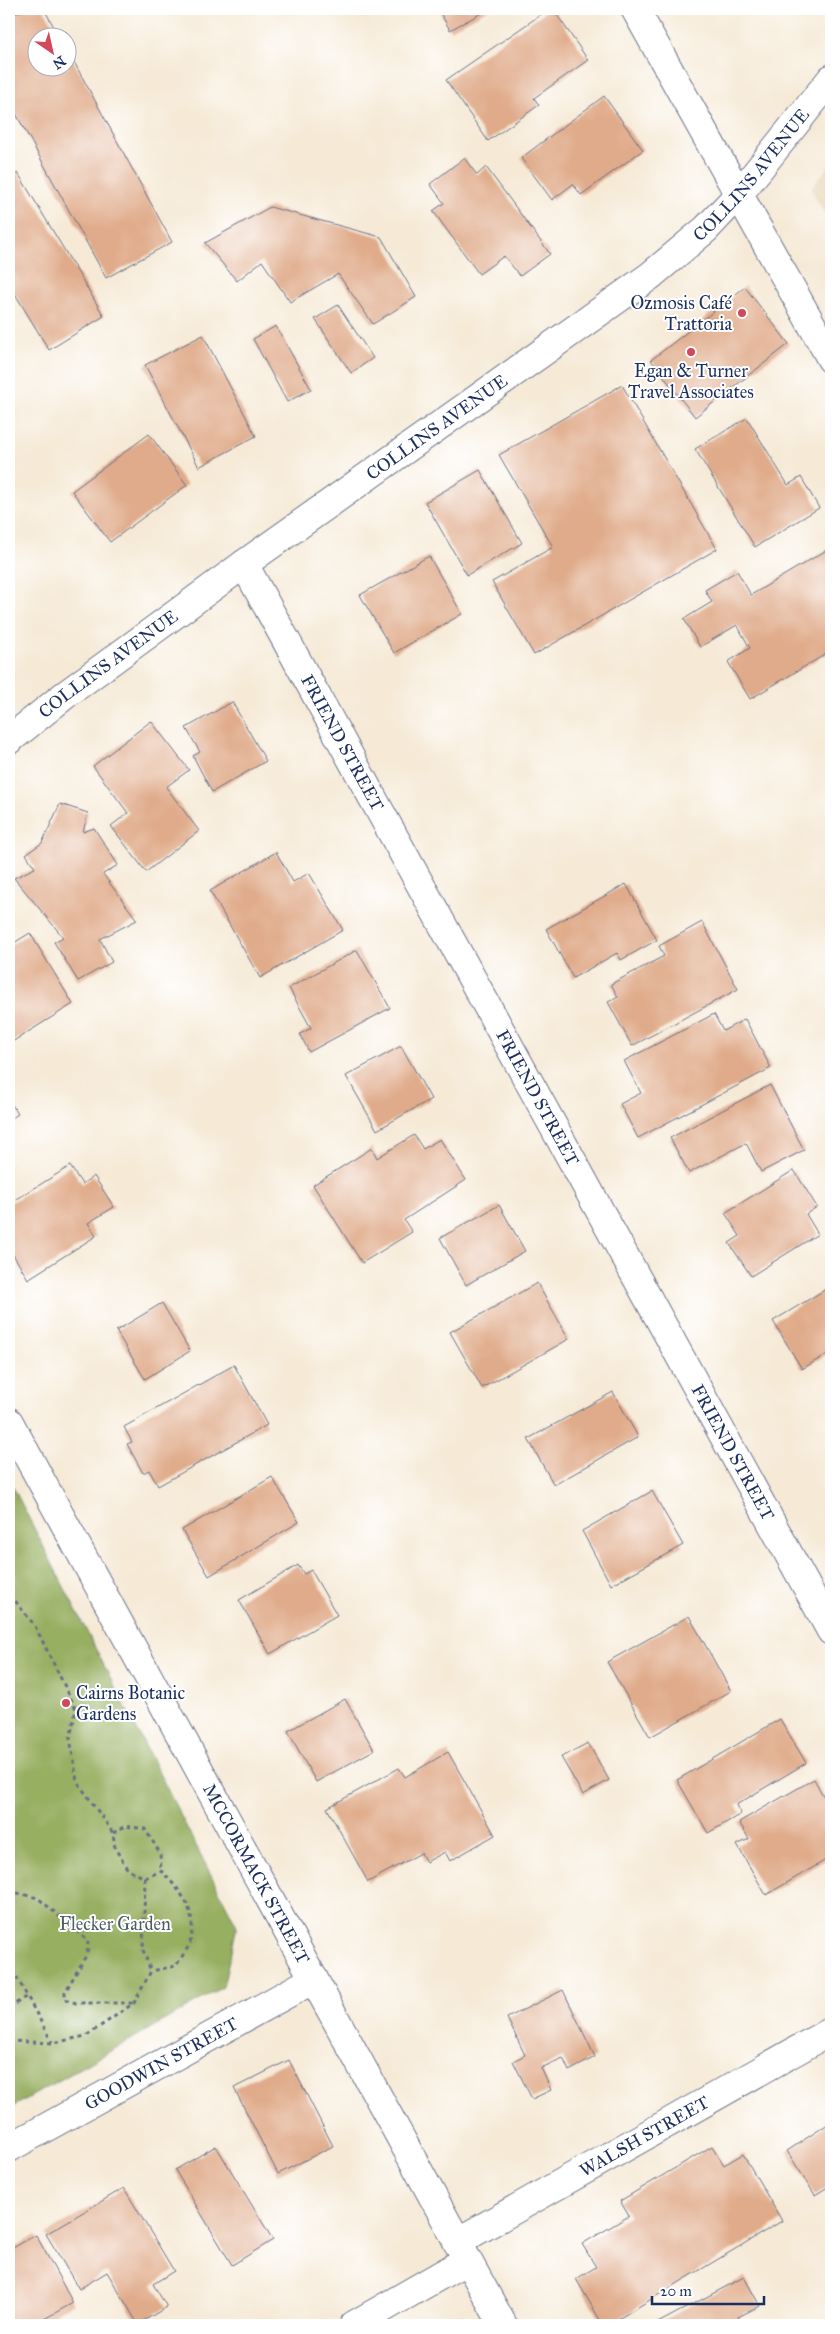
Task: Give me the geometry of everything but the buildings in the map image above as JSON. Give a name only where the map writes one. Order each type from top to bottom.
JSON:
[{"type":"street","points":[[635,9],[831,360]]},
{"type":"street","name":"COLLINS AVENUE","points":[[9,740],[65,695],[244,564],[650,276],[706,229],[739,194],[831,79]]},
{"type":"street","name":"FRIEND STREET","points":[[244,564],[831,1631]]},
{"type":"street","name":"MCCORMACK STREET","points":[[9,1422],[503,2325]]},
{"type":"street","name":"GOODWIN STREET","points":[[9,2148],[314,1979]]},
{"type":"street","name":"WALSH STREET","points":[[354,2325],[462,2251],[831,2030]]},
{"type":"path","points":[[9,1596],[35,1626],[76,1710],[70,1738],[76,1781],[113,1832],[115,1848],[128,1870],[145,1878],[161,1871]]},
{"type":"path","points":[[113,1832],[126,1826],[145,1829],[160,1853],[161,1871],[181,1891],[192,1919],[189,1944],[176,1966],[151,1971]]},
{"type":"path","points":[[9,2042],[53,2043],[86,2036],[134,2003],[151,1971],[143,1950],[145,1878]]},
{"type":"path","points":[[9,1890],[38,1898],[88,1941],[87,1954],[66,1992],[65,1999],[76,2002],[134,2003]]},
{"type":"path","points":[[9,1963],[53,2043]]},
{"type":"path","points":[[9,2008],[28,1996]]},
{"type":"shaded area","points":[[831,163],[831,225],[811,189]]},
{"type":"green space","name":"Cairns Botanic Gardens","points":[[9,1479],[237,1926],[223,1987],[9,2109]]},
{"type":"place","name":"Ozmosis Café Trattoria","points":[[742,313]]},
{"type":"place","name":"Egan & Turner Travel Associates","points":[[691,352]]},
{"type":"place","name":"Cairns Botanic Gardens","points":[[66,1703]]},
{"type":"park label","name":"Flecker Garden","points":[[115,1924]]}]
